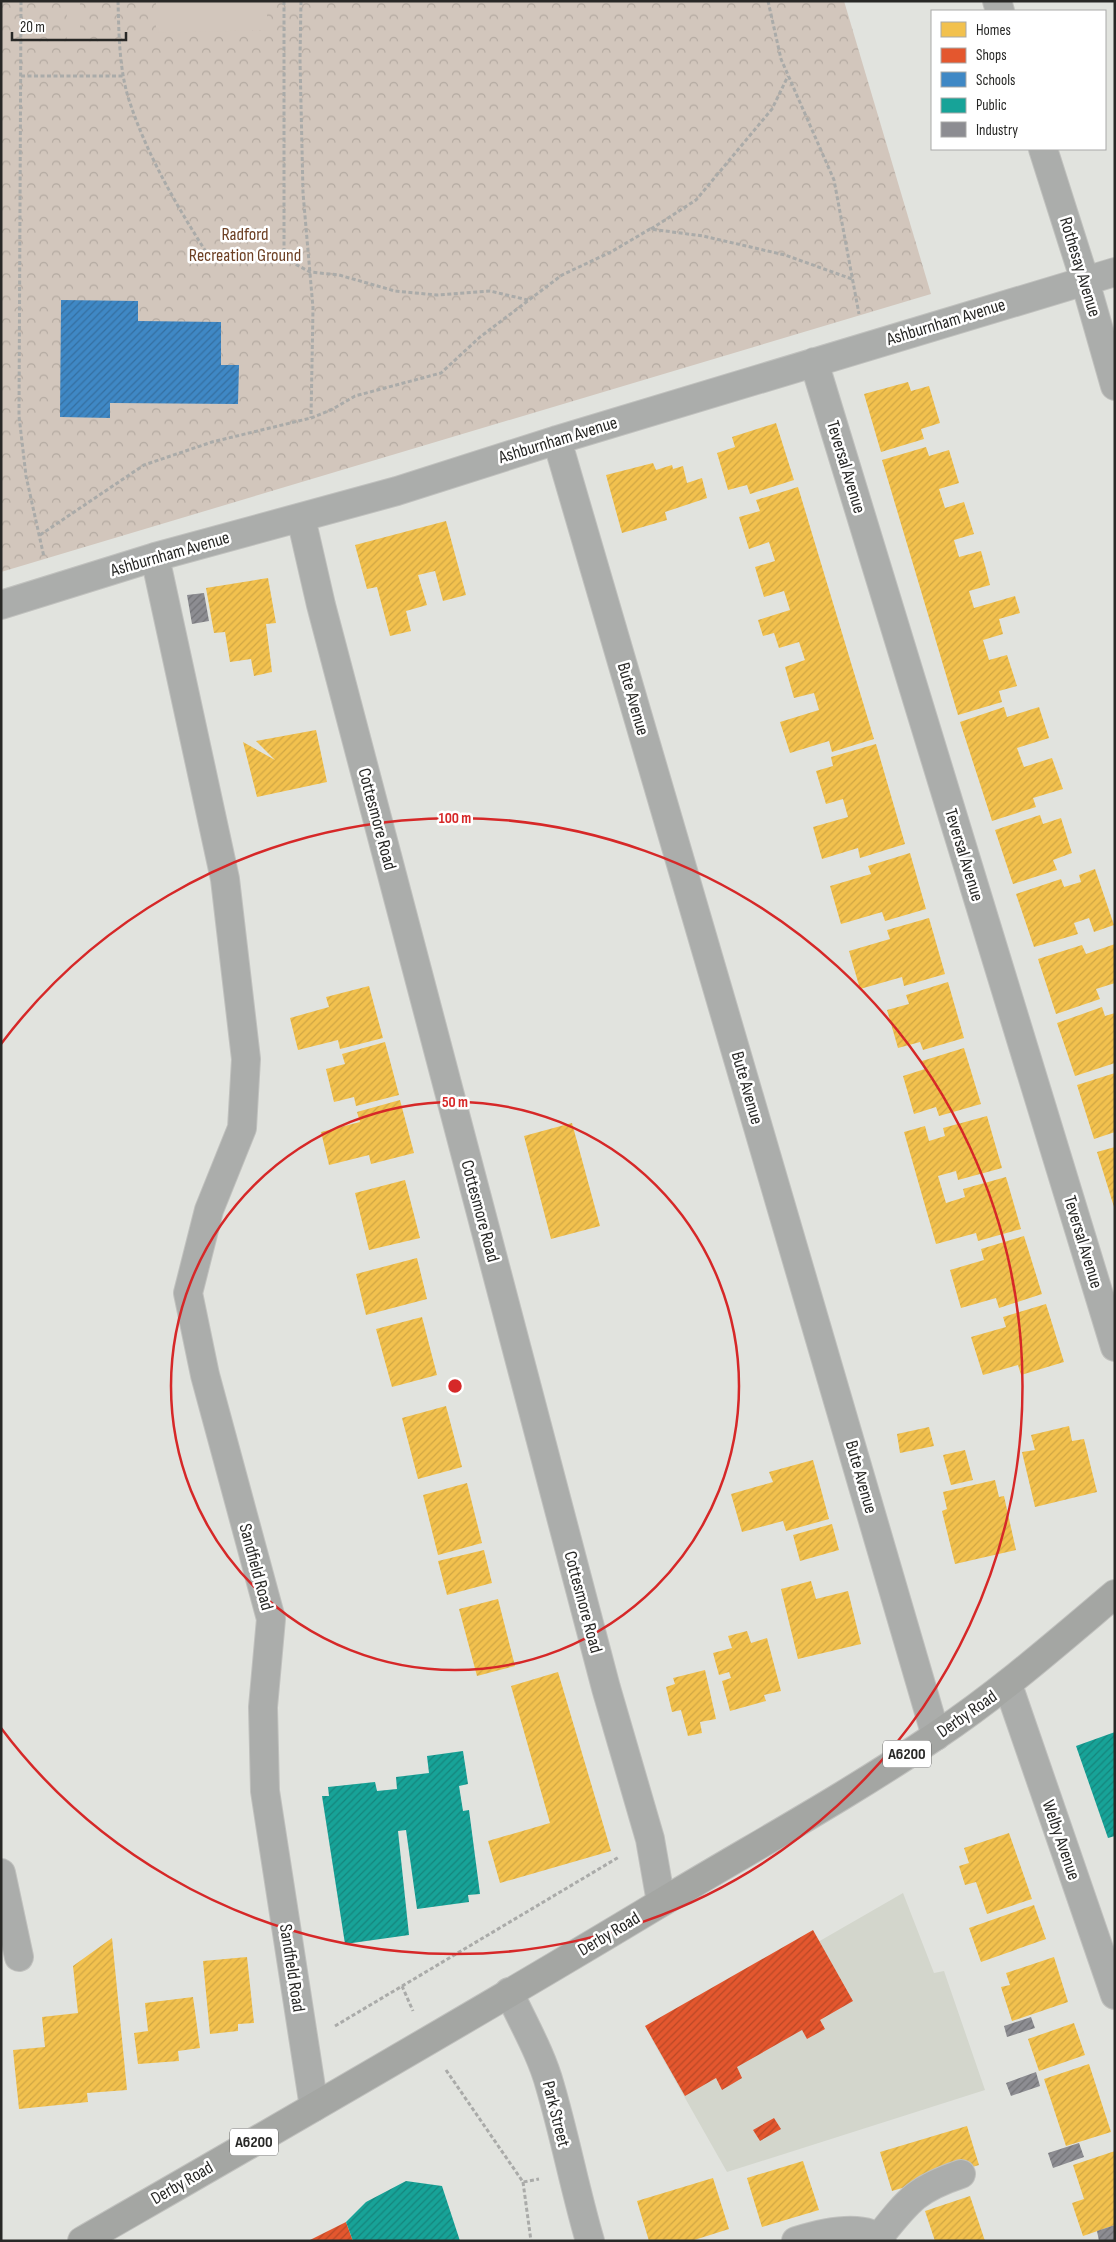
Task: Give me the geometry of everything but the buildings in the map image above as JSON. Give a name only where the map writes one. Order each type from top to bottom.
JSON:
[{"type":"main road","name":"Derby Road","points":[[82,2241],[427,2043],[509,1992],[802,1820],[936,1736],[1008,1685],[1115,1594]]},
{"type":"street","name":"Rothesay Avenue","points":[[1043,150],[1085,281],[1115,386]]},
{"type":"street","name":"Ashburnham Avenue","points":[[1,605],[155,557],[396,491],[557,440],[1115,272]]},
{"type":"street","name":"Teversal Avenue","points":[[814,362],[1115,1347]]},
{"type":"street","name":"Bute Avenue","points":[[557,440],[936,1736]]},
{"type":"street","name":"Cottesmore Road","points":[[301,518],[321,606],[603,1678],[650,1839],[661,1902]]},
{"type":"street","name":"Sandfield Road","points":[[155,557],[226,878],[246,1059],[242,1128],[209,1210],[188,1292],[205,1375],[270,1619],[262,1706],[265,1791],[314,2107]]},
{"type":"street","name":"Welby Avenue","points":[[1008,1685],[1115,1995]]},
{"type":"street","points":[[1,1874],[19,1958]]},
{"type":"street","name":"Park Street","points":[[509,1992],[541,2060],[550,2086],[590,2241]]},
{"type":"street","points":[[796,2241],[818,2234],[862,2230],[881,2239],[903,2206],[918,2192],[937,2182],[962,2174]]},
{"type":"path","points":[[21,1],[19,416],[26,476],[44,558],[57,588]]},
{"type":"path","points":[[118,1],[120,49],[129,102],[149,151],[185,219],[208,255],[264,255],[284,258],[310,272],[339,275],[395,291],[437,294],[490,291],[529,300]]},
{"type":"path","points":[[284,1],[284,258]]},
{"type":"path","points":[[302,1],[300,59],[303,193],[313,308],[311,418]]},
{"type":"path","points":[[768,1],[781,59],[834,180],[864,347]]},
{"type":"path","points":[[21,76],[125,76]]},
{"type":"path","points":[[40,535],[144,465],[212,442],[311,418],[331,410],[355,396],[441,373],[480,337],[562,275],[611,252],[696,200],[772,109],[788,76]]},
{"type":"path","points":[[650,229],[703,236],[776,253],[852,279]]},
{"type":"path","points":[[304,2045],[650,1839]]},
{"type":"path","points":[[402,1986],[427,2043],[523,2182],[531,2241]]},
{"type":"path","points":[[523,2182],[571,2172]]},
{"type":"shaded area","points":[[903,1893],[934,1973],[944,1971],[985,2090],[727,2172],[651,2038]]},
{"type":"green space","name":"Radford Recreation Ground","points":[[1,1],[844,1],[931,294],[1,572]]},
{"type":"green space","points":[[67,1],[80,1],[80,46],[67,43]]},
{"type":"green space","points":[[156,1],[267,1],[267,30],[156,33]]}]
